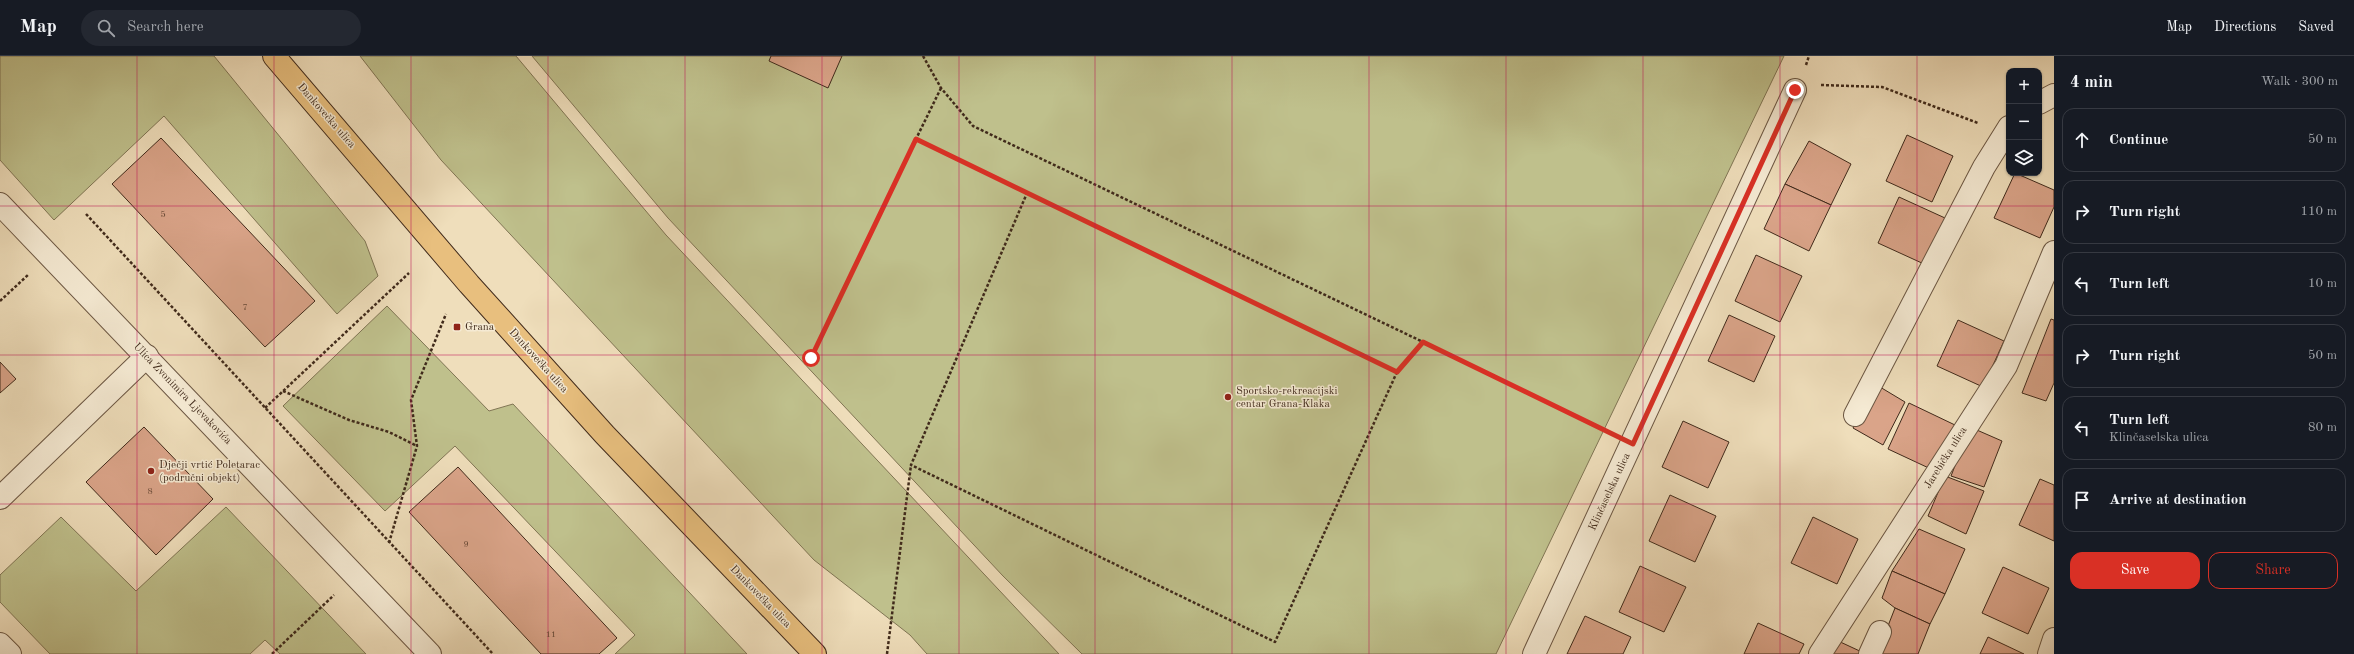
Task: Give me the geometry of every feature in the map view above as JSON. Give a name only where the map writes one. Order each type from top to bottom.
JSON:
[{"type":"main road","name":"Dankovečka ulica","points":[[274,56],[469,284],[594,423],[815,654]]},
{"type":"street","name":"Klinčaselska ulica","points":[[1534,654],[1633,444],[1795,90]]},
{"type":"street","points":[[2042,101],[2054,94]]},
{"type":"street","points":[[1855,415],[1984,167],[2006,132]]},
{"type":"street","name":"Ulica Zvonimira Ljevakovića","points":[[0,204],[48,256],[147,356],[430,654]]},
{"type":"street","name":"Jarebička ulica","points":[[1820,654],[2006,366],[2054,252]]},
{"type":"street","points":[[0,498],[147,356]]},
{"type":"street","points":[[1870,654],[1880,632]]},
{"type":"street","points":[[2049,654],[2054,639]]},
{"type":"street","points":[[0,644],[10,654]]},
{"type":"path","points":[[923,56],[941,88],[972,126],[1633,444]]},
{"type":"path","points":[[1795,90],[1826,84],[1882,87],[2006,130]]},
{"type":"path","points":[[811,358],[941,88]]},
{"type":"path","points":[[916,139],[1397,372]]},
{"type":"path","points":[[887,654],[911,465],[1027,193]]},
{"type":"path","points":[[86,214],[389,544],[493,654]]},
{"type":"path","points":[[0,301],[48,256]]},
{"type":"path","points":[[264,408],[409,272]]},
{"type":"path","points":[[389,544],[417,446],[411,400],[446,314]]},
{"type":"path","points":[[911,465],[1275,642],[1397,372],[1423,342]]},
{"type":"path","points":[[283,390],[350,420],[389,432],[417,446]]},
{"type":"path","points":[[272,654],[335,595]]},
{"type":"green space","points":[[0,56],[214,56],[365,241],[378,276],[337,314],[164,116],[54,220],[0,160]]},
{"type":"green space","points":[[360,56],[516,56],[666,235],[1059,654],[927,654],[910,635],[814,560],[441,160]]},
{"type":"green space","name":"Sportsko-rekreacijski centar Grana-Klaka","points":[[532,56],[1784,56],[1496,654],[1082,654],[1003,576],[668,218]]},
{"type":"green space","points":[[387,306],[489,411],[513,404],[747,654],[615,654],[635,635],[455,446],[385,511],[283,406]]},
{"type":"green space","points":[[226,507],[366,654],[280,654],[265,640],[250,654],[50,654],[0,602],[0,575],[61,517],[136,591]]},
{"type":"building","points":[[771,56],[842,56],[828,88],[769,61]]},
{"type":"building","points":[[1907,135],[1953,156],[1932,202],[1886,181]]},
{"type":"building","points":[[161,138],[315,301],[265,347],[112,184]]},
{"type":"building","points":[[1809,141],[1851,164],[1831,205],[1785,184]]},
{"type":"building","points":[[2014,176],[2022,176],[2054,190],[2054,207],[2040,238],[1994,218]]},
{"type":"building","points":[[1785,184],[1831,205],[1809,251],[1764,229]]},
{"type":"building","points":[[1899,197],[1945,218],[1924,264],[1878,243]]},
{"type":"building","points":[[1756,255],[1802,276],[1780,322],[1735,301]]},
{"type":"building","points":[[1729,315],[1775,336],[1754,382],[1708,361]]},
{"type":"building","points":[[2051,319],[2054,320],[2054,383],[2046,401],[2022,393]]},
{"type":"building","points":[[1958,320],[2004,341],[1983,387],[1937,366]]},
{"type":"building","points":[[0,362],[16,379],[0,393]]},
{"type":"building","points":[[1875,384],[1905,402],[1883,445],[1853,428]]},
{"type":"building","points":[[1909,403],[1955,425],[1933,470],[1888,449]]},
{"type":"building","points":[[1683,421],[1729,442],[1708,488],[1662,467]]},
{"type":"building","points":[[144,427],[213,499],[156,555],[86,482]]},
{"type":"building","points":[[1970,427],[2002,441],[1984,487],[1951,476]]},
{"type":"building","points":[[458,467],[617,638],[599,654],[541,654],[409,512]]},
{"type":"building","points":[[1945,476],[1984,491],[1966,534],[1928,516]]},
{"type":"building","points":[[2040,479],[2054,485],[2054,541],[2019,525]]},
{"type":"building","points":[[1670,495],[1716,516],[1695,562],[1649,541]]},
{"type":"building","points":[[1813,517],[1858,539],[1837,584],[1791,563]]},
{"type":"building","points":[[1919,529],[1965,549],[1945,594],[1892,571]]},
{"type":"building","points":[[1640,566],[1686,587],[1664,632],[1619,612]]},
{"type":"building","points":[[2003,567],[2049,588],[2028,634],[1982,613]]},
{"type":"building","points":[[1892,571],[1945,594],[1930,624],[1895,608],[1882,598]]},
{"type":"building","points":[[1895,608],[1930,624],[1918,654],[1877,654]]},
{"type":"building","points":[[1585,616],[1631,637],[1623,654],[1567,654]]},
{"type":"building","points":[[1758,623],[1804,644],[1799,654],[1744,654]]},
{"type":"building","points":[[1988,637],[2024,654],[1980,654]]},
{"type":"building","points":[[1836,640],[1864,653],[1864,654],[1830,654]]},
{"type":"place","name":"Grana","points":[[457,327]]},
{"type":"place","name":"Sportsko-rekreacijski centar Grana-Klaka","points":[[1228,397]]},
{"type":"place","name":"Dječji vrtić Poletarac (područni objekt)","points":[[151,471]]},
{"type":"route","points":[[811,358],[916,139],[1397,372],[1423,342],[1633,444],[1795,90]]}]
